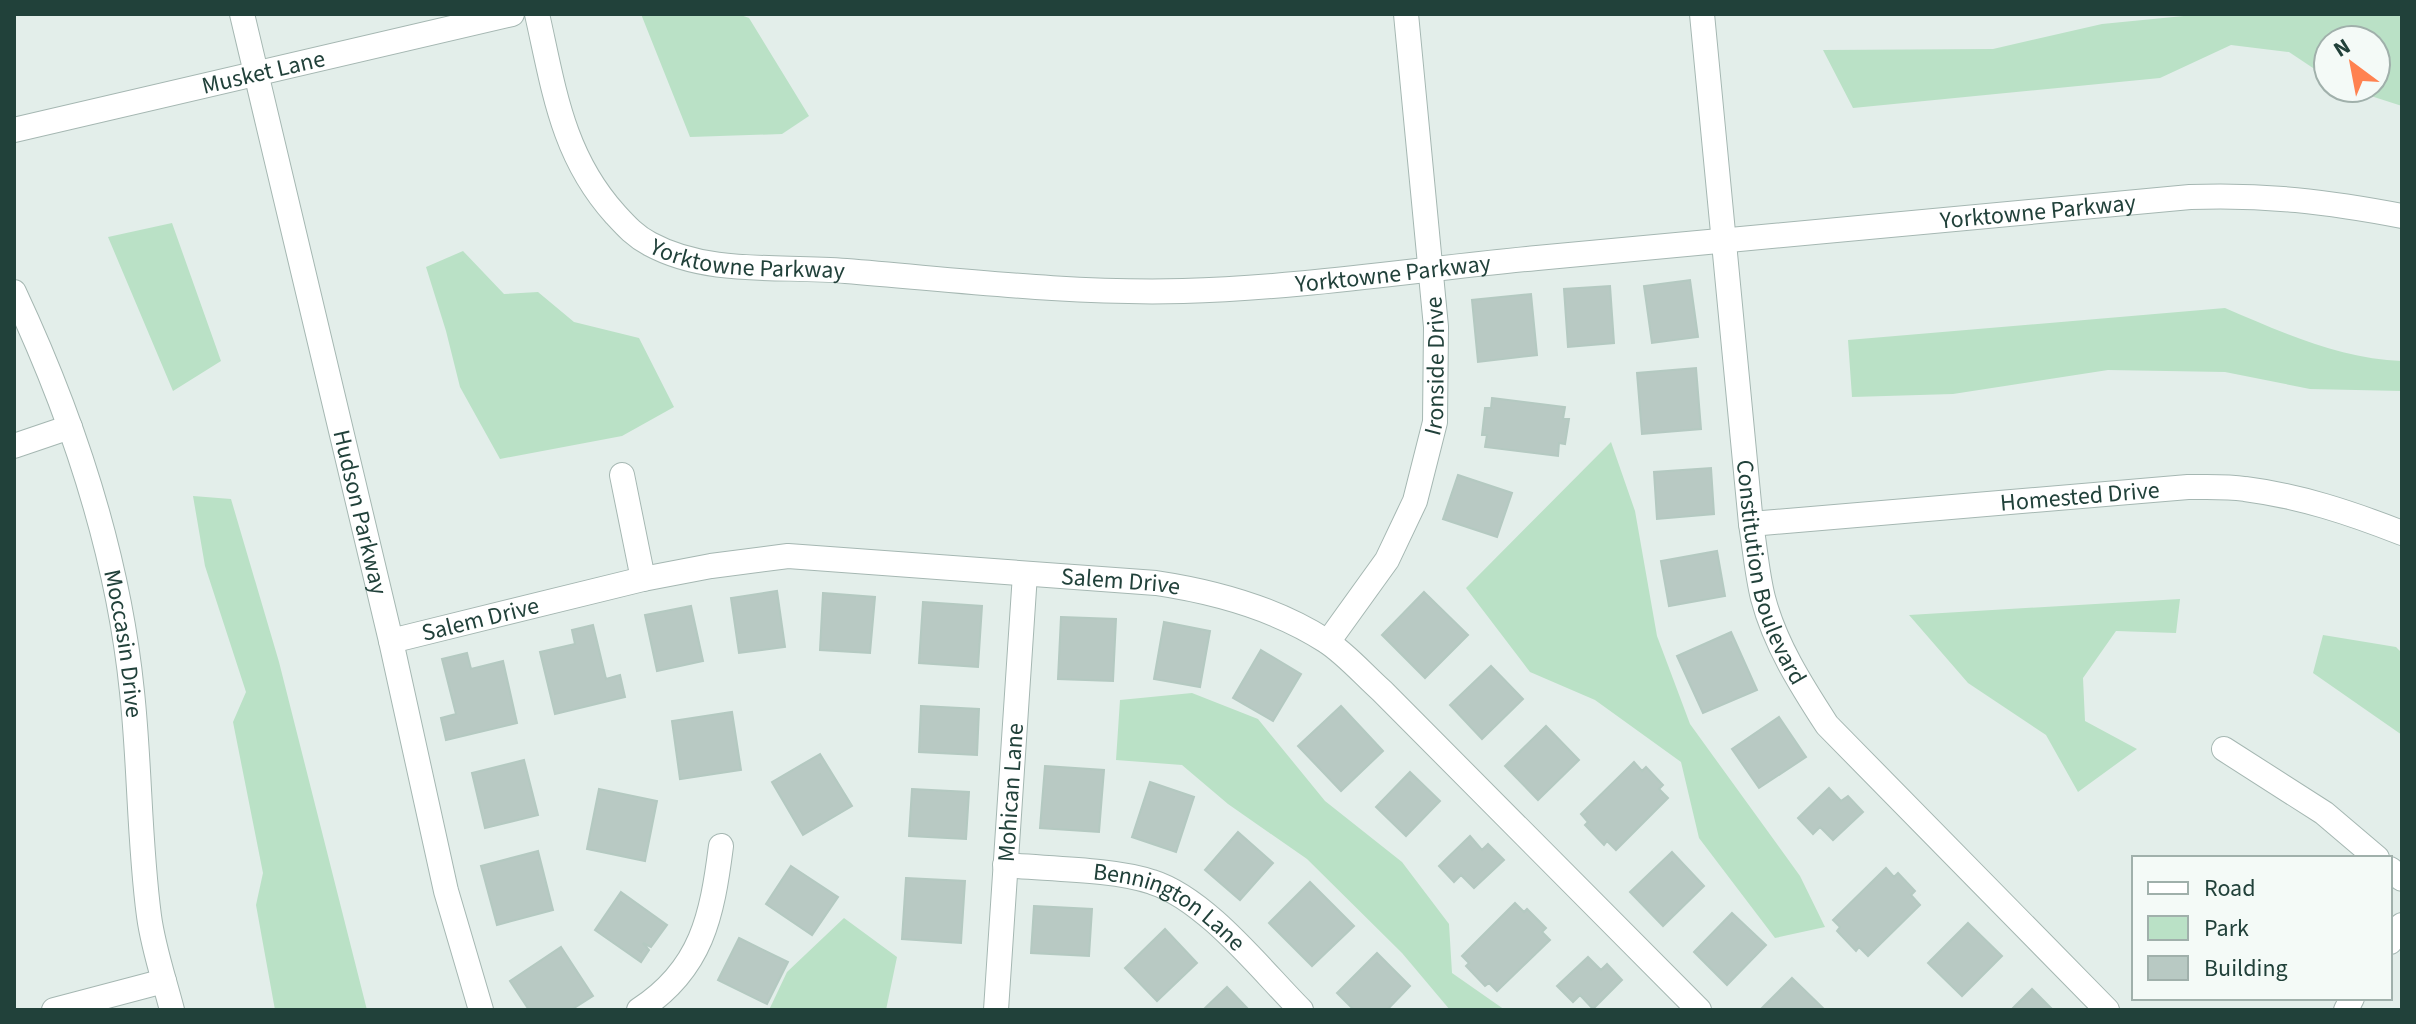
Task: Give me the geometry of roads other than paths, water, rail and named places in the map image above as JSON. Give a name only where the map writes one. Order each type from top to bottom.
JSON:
[{"type":"street","name":"Hudson Parkway","points":[[242,14],[391,641],[446,891],[481,1010]]},
{"type":"street","name":"Musket Lane","points":[[14,130],[512,14]]},
{"type":"street","name":"Yorktowne Parkway","points":[[537,14],[559,114],[581,169],[596,193],[631,232],[650,245],[687,260],[732,266],[821,269],[1021,286],[1179,291],[1275,287],[1431,268],[2190,197],[2250,195],[2339,204],[2402,216]]},
{"type":"street","name":"Ironside Drive","points":[[1328,642],[1387,560],[1415,501],[1435,422],[1436,327],[1406,14]]},
{"type":"street","name":"Constitution Boulevard","points":[[1702,14],[1751,524],[1763,598],[1779,642],[1794,674],[1827,725],[2107,1010]]},
{"type":"street","name":"Moccasin Drive","points":[[14,292],[49,367],[90,486],[117,596],[132,691],[149,919],[172,1010]]},
{"type":"street","points":[[14,446],[70,427]]},
{"type":"street","points":[[622,475],[643,579]]},
{"type":"street","name":"Homested Drive","points":[[1751,524],[2188,487],[2243,489],[2289,497],[2342,510],[2402,533]]},
{"type":"street","name":"Salem Drive","points":[[391,641],[643,579],[788,556],[1156,583],[1200,589],[1282,618],[1328,642],[1382,691],[1699,1010]]},
{"type":"street","name":"Mohican Lane","points":[[996,1010],[1025,574]]},
{"type":"street","points":[[2224,749],[2324,813],[2375,856]]},
{"type":"street","points":[[639,1010],[670,985],[693,955],[710,918],[721,846]]},
{"type":"street","name":"Bennington Lane","points":[[1005,865],[1119,875],[1163,887],[1206,914],[1301,1010]]},
{"type":"street","points":[[54,1010],[164,981]]}]
